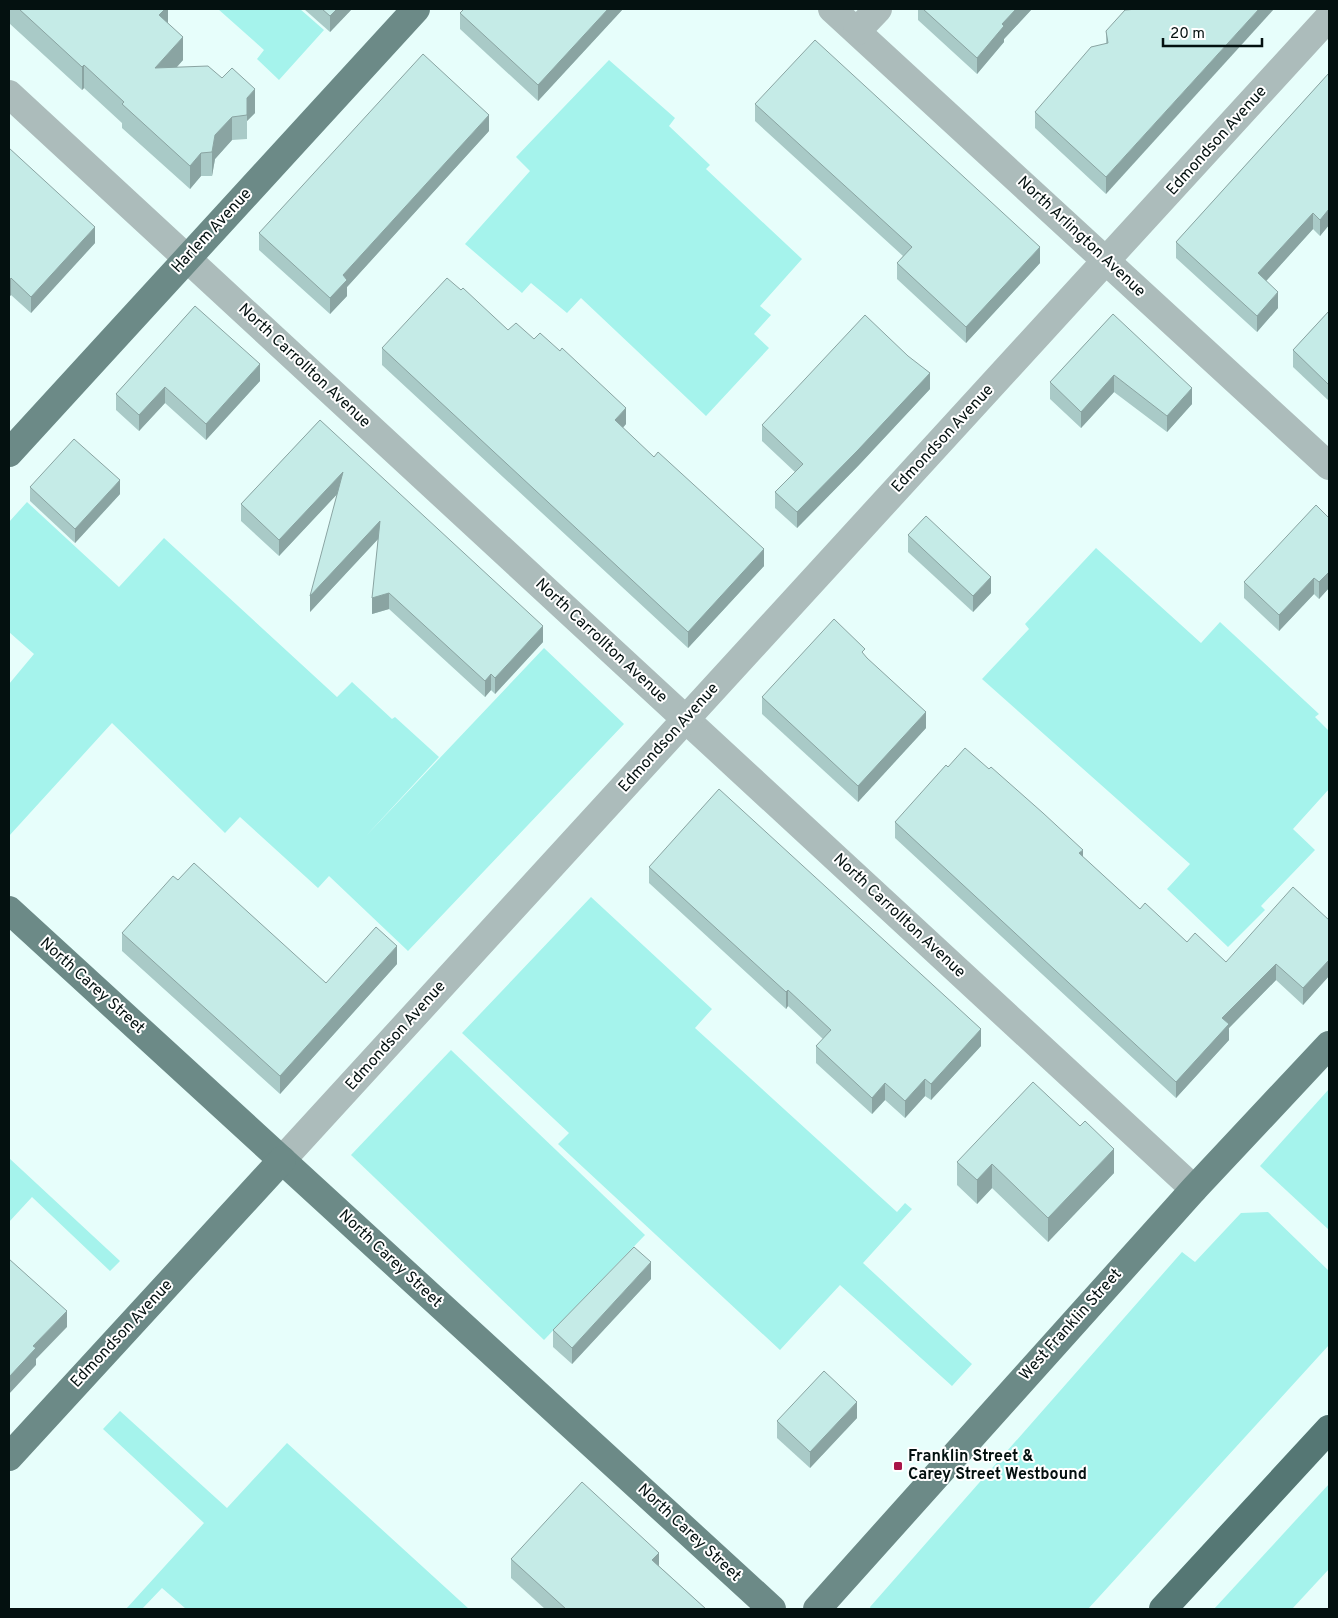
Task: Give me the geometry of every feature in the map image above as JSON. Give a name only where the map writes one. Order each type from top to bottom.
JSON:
[{"type":"highway","points":[[1163,1609],[1329,1429]]},
{"type":"main road","name":"Harlem Avenue","points":[[9,453],[416,9]]},
{"type":"main road","name":"North Carey Street","points":[[9,910],[772,1609]]},
{"type":"main road","name":"West Franklin Street","points":[[816,1609],[1194,1189],[1329,1045]]},
{"type":"main road","name":"Edmondson Avenue","points":[[9,1457],[282,1160]]},
{"type":"street","name":"North Arlington Avenue","points":[[832,9],[1329,466]]},
{"type":"street","points":[[857,31],[878,9]]},
{"type":"street","name":"Edmondson Avenue","points":[[282,1160],[1329,17]]},
{"type":"street","name":"North Carrollton Avenue","points":[[9,94],[1194,1189]]},
{"type":"shaded area","points":[[218,9],[300,9],[324,30],[279,80],[257,59],[264,50]]},
{"type":"shaded area","points":[[609,60],[675,118],[669,126],[710,165],[706,169],[802,259],[760,306],[771,315],[754,334],[769,348],[706,416],[581,298],[567,313],[531,283],[522,293],[465,244],[530,171],[516,157]]},
{"type":"shaded area","points":[[27,502],[119,587],[164,538],[337,697],[352,682],[392,719],[395,717],[439,757],[365,837],[544,648],[624,724],[408,951],[329,876],[318,888],[240,817],[225,833],[112,723],[9,836],[9,684],[34,654],[9,632],[9,522]]},
{"type":"shaded area","points":[[1096,548],[1201,643],[1220,622],[1319,714],[1315,717],[1329,731],[1329,789],[1293,829],[1315,850],[1261,906],[1265,910],[1228,947],[1167,889],[1190,864],[982,679],[1029,629],[1025,624]]},
{"type":"shaded area","points":[[591,897],[712,1009],[695,1028],[897,1212],[905,1203],[912,1209],[863,1263],[972,1364],[952,1386],[840,1285],[780,1350],[558,1144],[569,1133],[462,1033]]},
{"type":"shaded area","points":[[451,1050],[645,1235],[544,1340],[351,1155]]},
{"type":"shaded area","points":[[1329,1089],[1329,1230],[1260,1166]]},
{"type":"shaded area","points":[[9,1158],[120,1261],[110,1271],[32,1197],[9,1222]]},
{"type":"shaded area","points":[[1268,1212],[1329,1271],[1329,1345],[1088,1609],[871,1609],[870,1607],[1182,1252],[1195,1262],[1241,1213]]},
{"type":"shaded area","points":[[120,1411],[227,1508],[287,1443],[469,1609],[186,1609],[162,1588],[142,1609],[126,1609],[204,1523],[103,1429]]},
{"type":"shaded area","points":[[1329,1484],[1329,1569],[1292,1609],[1214,1609]]},
{"type":"building","points":[[19,9],[165,9],[159,15],[183,37],[155,68],[208,66],[222,78],[232,68],[255,89],[247,98],[247,115],[232,117],[215,135],[212,152],[201,153],[190,166],[122,104],[124,102],[84,65],[82,67]]},
{"type":"building","points":[[322,9],[337,9],[330,16]]},
{"type":"building","points":[[464,9],[608,9],[538,85],[460,13]]},
{"type":"building","points":[[923,9],[1016,9],[1002,24],[1004,26],[977,58]]},
{"type":"building","points":[[1259,9],[1106,177],[1035,112],[1091,47],[1108,43],[1106,31],[1125,10]]},
{"type":"building","points":[[815,40],[1040,247],[966,327],[897,263],[912,247],[755,104]]},
{"type":"building","points":[[423,54],[489,115],[343,275],[347,280],[330,298],[259,233]]},
{"type":"building","points":[[1329,73],[1329,209],[1320,220],[1313,213],[1258,273],[1278,292],[1257,316],[1176,242]]},
{"type":"building","points":[[9,148],[95,227],[31,297],[11,278],[9,281]]},
{"type":"building","points":[[447,278],[461,290],[463,288],[508,330],[516,323],[534,339],[540,333],[560,351],[562,348],[626,408],[615,420],[654,457],[658,452],[764,549],[688,632],[382,348]]},
{"type":"building","points":[[195,306],[260,364],[206,424],[165,387],[139,415],[116,394]]},
{"type":"building","points":[[1329,311],[1329,385],[1293,350]]},
{"type":"building","points":[[1113,314],[1192,388],[1167,416],[1114,375],[1081,412],[1050,382]]},
{"type":"building","points":[[865,315],[908,356],[930,373],[797,512],[775,492],[803,464],[762,425]]},
{"type":"building","points":[[320,420],[543,626],[495,678],[491,674],[485,681],[389,593],[372,598],[380,521],[310,596],[343,472],[279,540],[241,504]]},
{"type":"building","points":[[74,439],[120,480],[75,529],[30,487]]},
{"type":"building","points":[[1316,505],[1329,518],[1329,572],[1319,582],[1314,578],[1279,615],[1244,582]]},
{"type":"building","points":[[926,516],[991,577],[973,596],[908,535]]},
{"type":"building","points":[[834,619],[865,649],[862,652],[867,658],[926,712],[858,786],[762,697]]},
{"type":"building","points":[[965,748],[989,769],[991,767],[1043,813],[1083,850],[1079,853],[1140,909],[1145,903],[1187,942],[1195,933],[1226,962],[1293,887],[1329,920],[1329,960],[1303,988],[1276,964],[1222,1018],[1229,1024],[1176,1082],[895,822],[946,765],[948,767]]},
{"type":"building","points":[[719,789],[981,1029],[931,1084],[925,1079],[905,1101],[885,1083],[872,1098],[816,1046],[831,1030],[788,990],[786,992],[649,867]]},
{"type":"building","points":[[194,863],[326,983],[376,927],[397,946],[280,1076],[122,933],[173,876],[178,880]]},
{"type":"building","points":[[1033,1082],[1080,1126],[1085,1121],[1114,1149],[1048,1218],[992,1164],[977,1180],[957,1162]]},
{"type":"building","points":[[634,1247],[651,1262],[572,1348],[553,1330]]},
{"type":"building","points":[[9,1259],[67,1311],[33,1346],[36,1348],[9,1377]]},
{"type":"building","points":[[824,1371],[857,1402],[810,1452],[777,1421]]},
{"type":"building","points":[[582,1482],[659,1553],[652,1560],[706,1609],[566,1609],[511,1559]]},
{"type":"place","name":"Franklin Street & Carey Street Westbound","points":[[898,1466]]}]
